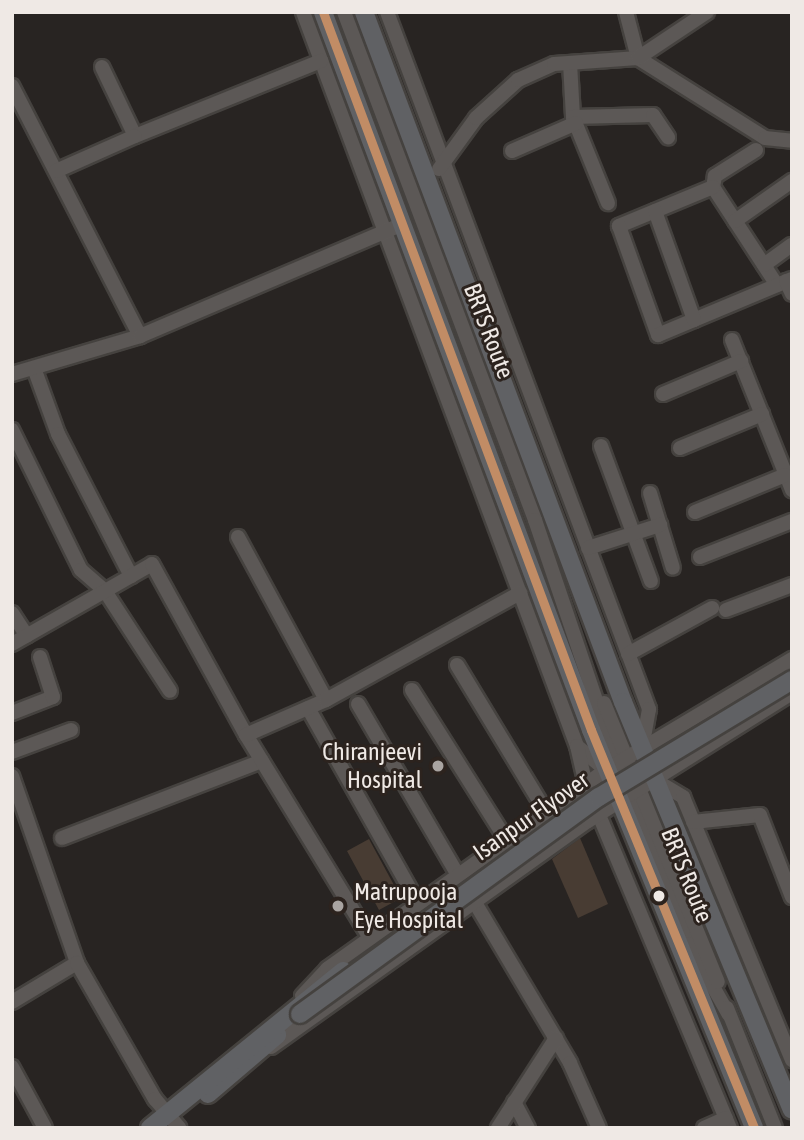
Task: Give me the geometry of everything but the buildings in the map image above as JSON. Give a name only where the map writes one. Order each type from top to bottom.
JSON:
[{"type":"main road","points":[[323,12],[402,224],[637,792],[754,1128]]},
{"type":"main road","points":[[364,12],[476,317],[624,759],[637,792],[792,1109]]},
{"type":"main road","name":"Isanpur Flyover","points":[[172,1123],[246,1063],[296,1011],[343,971],[595,791],[792,671]]},
{"type":"main road","name":"Isanpur Flyover","points":[[296,1011],[599,797],[792,680]]},
{"type":"main road","points":[[150,1128],[172,1123],[296,1011]]},
{"type":"street","points":[[303,12],[577,746],[586,784],[728,1123],[705,1128]]},
{"type":"street","name":"BRTS Route","points":[[344,12],[586,667],[624,759]]},
{"type":"street","points":[[387,12],[442,164],[683,797],[792,1060]]},
{"type":"street","points":[[626,12],[638,58],[765,138],[792,141]]},
{"type":"street","points":[[428,189],[442,164],[476,118],[518,80],[570,63],[638,58],[708,12]]},
{"type":"street","points":[[56,171],[321,61]]},
{"type":"street","points":[[570,63],[575,120],[608,203]]},
{"type":"street","points":[[102,67],[135,136]]},
{"type":"street","points":[[392,91],[413,84]]},
{"type":"street","points":[[12,86],[140,335]]},
{"type":"street","points":[[512,151],[575,120],[653,116],[668,137]]},
{"type":"street","points":[[713,187],[620,226],[658,335],[787,285],[764,265],[713,187],[715,176],[757,150]]},
{"type":"street","points":[[735,221],[792,181]]},
{"type":"street","points":[[654,211],[694,320]]},
{"type":"street","points":[[12,374],[140,335],[402,224]]},
{"type":"street","points":[[764,265],[792,245]]},
{"type":"street","points":[[476,317],[496,307]]},
{"type":"street","points":[[732,340],[792,490]]},
{"type":"street","points":[[663,394],[741,361]]},
{"type":"street","points":[[34,368],[58,435],[131,576]]},
{"type":"street","points":[[680,448],[762,414]]},
{"type":"street","points":[[12,430],[81,570],[105,591],[170,691]]},
{"type":"street","points":[[601,446],[651,582]]},
{"type":"street","points":[[695,512],[785,475]]},
{"type":"street","points":[[650,493],[673,568]]},
{"type":"street","points":[[700,557],[792,521]]},
{"type":"street","points":[[588,548],[660,524]]},
{"type":"street","points":[[238,537],[326,700]]},
{"type":"street","points":[[12,644],[152,564],[246,735],[370,938]]},
{"type":"street","points":[[628,654],[719,609],[792,585]]},
{"type":"street","points":[[246,735],[326,700],[520,593]]},
{"type":"street","points":[[12,613],[27,636]]},
{"type":"street","points":[[12,713],[53,697],[40,657]]},
{"type":"street","points":[[296,1011],[327,969],[546,812],[624,759],[792,659]]},
{"type":"street","points":[[457,665],[546,812]]},
{"type":"street","points":[[412,690],[507,841]]},
{"type":"street","points":[[246,1063],[600,814],[792,693]]},
{"type":"street","points":[[358,705],[458,875]]},
{"type":"street","points":[[308,708],[418,903]]},
{"type":"street","points":[[624,759],[649,709]]},
{"type":"street","points":[[12,751],[71,730]]},
{"type":"street","points":[[577,746],[624,759]]},
{"type":"street","points":[[62,838],[262,761]]},
{"type":"street","points":[[12,776],[77,963],[172,1123]]},
{"type":"street","points":[[637,792],[683,797]]},
{"type":"street","name":"BRTS Route","points":[[637,792],[775,1128]]},
{"type":"street","points":[[693,822],[760,815],[792,897]]},
{"type":"street","points":[[474,901],[556,1038],[599,1128]]},
{"type":"street","points":[[12,1002],[77,963]]},
{"type":"street","points":[[498,1128],[556,1038]]},
{"type":"street","points":[[12,1067],[45,1128]]},
{"type":"street","points":[[514,1102],[528,1128]]},
{"type":"transit line","points":[[323,12],[591,730],[754,1128]]},
{"type":"place","name":"Chiranjeevi Hospital","points":[[438,766]]},
{"type":"place","name":"Matrupooja Eye Hospital","points":[[338,906]]}]
